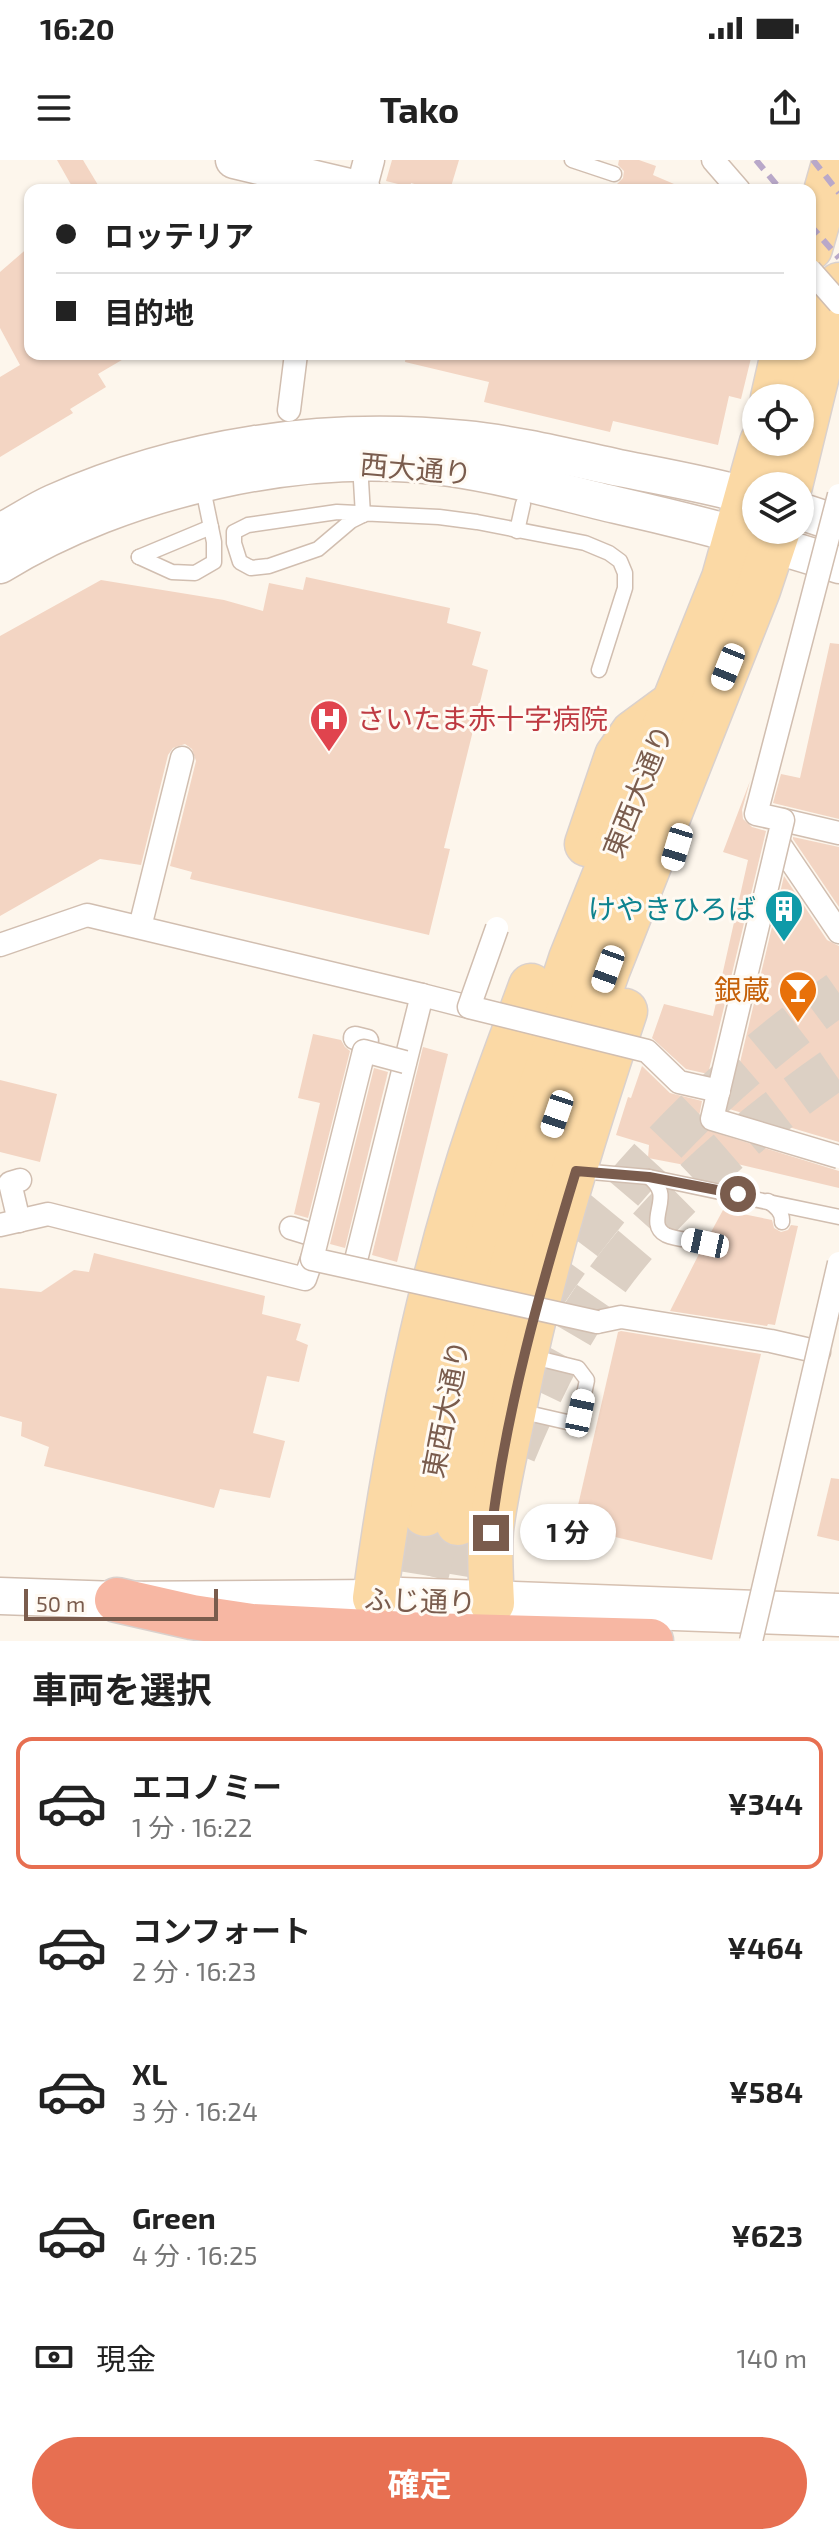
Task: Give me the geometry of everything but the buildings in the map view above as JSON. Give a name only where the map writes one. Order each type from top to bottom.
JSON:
[{"type":"highway","points":[[375,1598],[384,1615],[395,1623],[427,1635]]},
{"type":"highway","points":[[117,1600],[240,1625],[427,1635],[651,1641]]},
{"type":"main road","points":[[816,227],[835,160]]},
{"type":"main road","points":[[794,472],[838,300]]},
{"type":"main road","points":[[776,384],[782,360]]},
{"type":"main road","name":"東西大通り","points":[[748,544],[724,578],[571,959],[523,1105],[460,1334],[442,1518],[534,1183],[608,969],[758,590],[763,544]]},
{"type":"main road","points":[[375,1598],[398,1447],[420,1347],[483,1119],[617,756],[633,733],[674,703]]},
{"type":"main road","points":[[492,1603],[491,1533],[524,1355],[540,1288],[600,1086],[677,847],[697,744]]},
{"type":"main road","name":"ふじ通り","points":[[375,1598],[492,1603],[758,1627],[839,1615]]},
{"type":"street","points":[[234,160],[336,184]]},
{"type":"street","points":[[363,184],[369,160]]},
{"type":"street","points":[[713,160],[734,184]]},
{"type":"street","points":[[816,276],[838,300]]},
{"type":"street","points":[[289,410],[295,360]]},
{"type":"street","name":"西大通り","points":[[0,532],[52,504],[164,463],[225,447],[357,435],[465,439],[553,454],[742,511]]},
{"type":"street","name":"西大通り","points":[[0,565],[85,522],[144,500],[276,468],[332,463],[448,468],[530,484],[742,515]]},
{"type":"street","points":[[839,495],[756,814],[781,831],[839,932]]},
{"type":"street","name":"西大通り","points":[[814,522],[839,524]]},
{"type":"street","name":"西大通り","points":[[806,544],[839,565]]},
{"type":"street","points":[[140,927],[182,758]]},
{"type":"street","points":[[781,831],[839,833]]},
{"type":"street","points":[[781,831],[712,1119],[839,1157]]},
{"type":"street","points":[[0,945],[87,915],[647,1051],[679,1082],[719,1091]]},
{"type":"street","points":[[469,1007],[497,928]]},
{"type":"street","points":[[354,1268],[422,995]]},
{"type":"street","points":[[20,1180],[10,1183],[9,1223],[48,1214],[305,1279],[359,1044],[405,1062]]},
{"type":"street","points":[[291,1228],[317,1236]]},
{"type":"street","points":[[312,1259],[597,1322],[621,1317],[771,1341],[819,1352]]},
{"type":"street","points":[[758,1627],[839,1263]]},
{"type":"street","name":"ふじ通り","points":[[0,1596],[117,1600],[375,1598]]},
{"type":"lane","points":[[572,160],[614,174]]},
{"type":"lane","points":[[360,463],[363,515]]},
{"type":"lane","points":[[202,484],[211,527],[214,562],[195,573],[172,572],[139,557],[211,527]]},
{"type":"lane","points":[[517,531],[523,504]]},
{"type":"lane","points":[[363,515],[351,521],[318,549],[269,566],[251,568],[240,562],[234,543],[234,532],[248,525],[337,512],[439,517],[585,543],[620,561],[625,573],[625,588],[599,670]]},
{"type":"lane","points":[[576,1171],[649,1177],[839,1217]]},
{"type":"lane","points":[[649,1177],[662,1196],[657,1219],[659,1228],[665,1234],[705,1243]]},
{"type":"lane","points":[[768,1200],[777,1208],[782,1222]]},
{"type":"lane","points":[[758,1627],[839,1303]]},
{"type":"lane","points":[[514,1410],[567,1422],[575,1421],[580,1413],[587,1380],[578,1368],[524,1355]]},
{"type":"tunnel","points":[[542,1297],[605,1211],[676,1132],[755,1058],[839,993]]},
{"type":"tunnel","points":[[514,1453],[565,1346],[603,1286],[653,1224],[743,1139],[839,1066]]},
{"type":"tunnel","points":[[410,1639],[456,1474]]},
{"type":"tunnel","points":[[405,1639],[425,1514]]},
{"type":"tunnel","points":[[439,1639],[458,1523]]},
{"type":"railway","points":[[756,160],[776,184]]},
{"type":"railway","points":[[813,160],[839,193]]},
{"type":"railway","points":[[816,232],[839,258]]},
{"type":"place","name":"さいたま赤十字病院","points":[[329,753]]},
{"type":"place","name":"けやきひろば","points":[[784,943]]},
{"type":"place","name":"銀蔵","points":[[798,1024]]},
{"type":"route","points":[[491,1533],[524,1355],[540,1288],[576,1171],[624,1173],[738,1194]]}]
